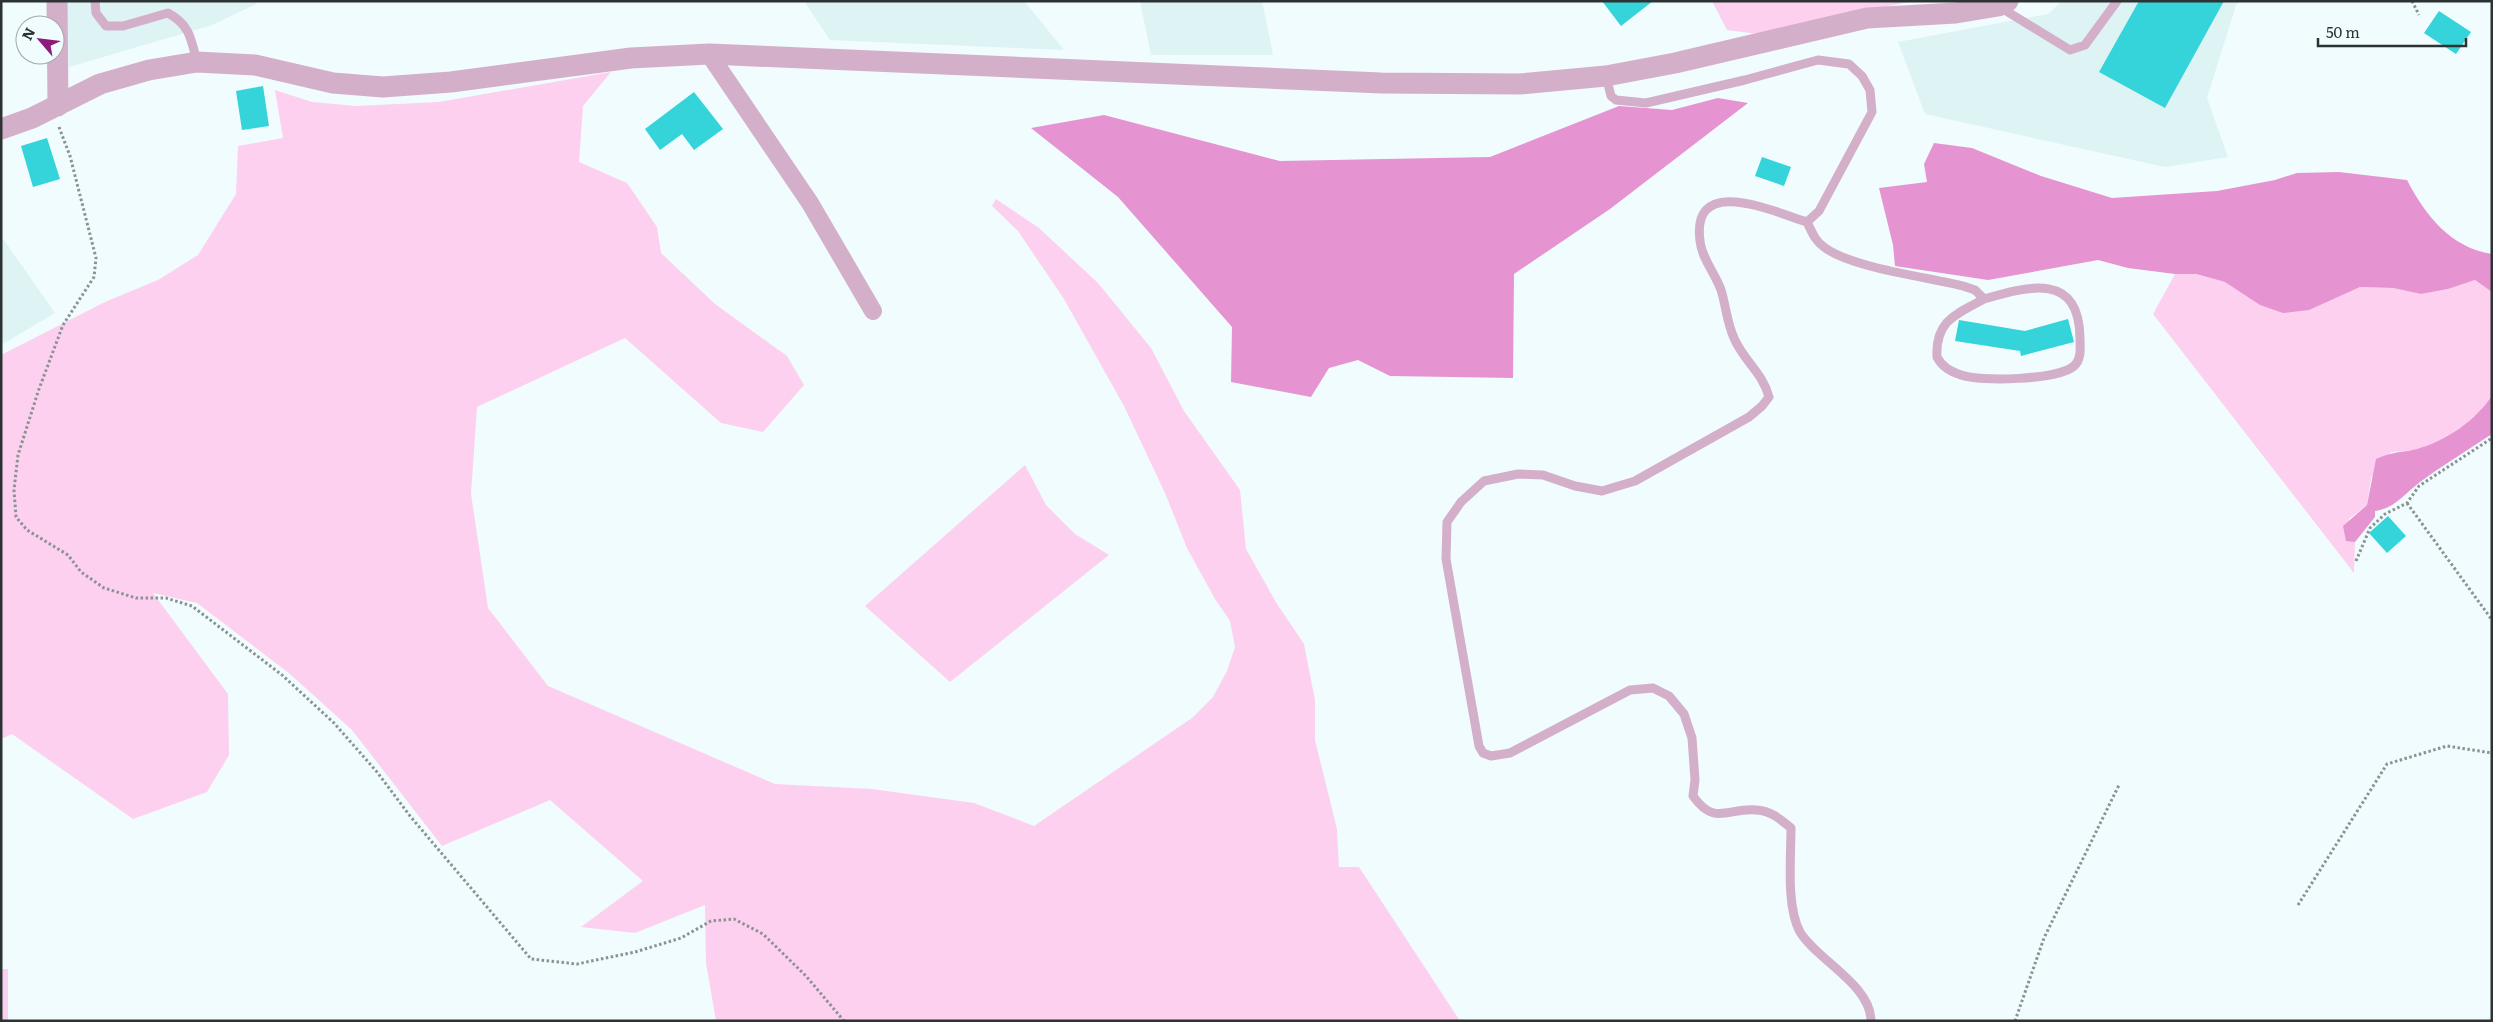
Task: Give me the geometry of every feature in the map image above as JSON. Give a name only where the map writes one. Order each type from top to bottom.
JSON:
[{"type":"street","points":[[56,1],[58,106]]},
{"type":"street","points":[[1,129],[58,106],[100,84],[132,74],[197,62],[255,65],[333,83],[382,87],[451,82],[622,59],[709,54],[1410,83],[1520,84],[1606,76],[1675,63],[1867,18],[1956,13],[2003,4]]},
{"type":"street","points":[[709,54],[810,203],[874,311]]},
{"type":"lane","points":[[95,1],[96,13],[106,26],[123,26],[168,13],[181,20],[190,35],[197,62]]},
{"type":"lane","points":[[2003,4],[2070,50],[2085,45],[2117,1]]},
{"type":"lane","points":[[1606,76],[1612,96],[1616,100],[1646,103],[1818,60],[1840,61],[1855,68],[1870,90],[1873,101],[1872,112],[1819,211],[1807,222]]},
{"type":"lane","points":[[1871,1021],[1871,1014],[1862,994],[1800,932],[1792,911],[1791,828],[1777,816],[1766,812],[1755,810],[1716,815],[1701,807],[1693,796],[1695,780],[1692,738],[1684,714],[1669,696],[1653,688],[1630,690],[1510,753],[1490,756],[1483,753],[1479,746],[1473,721],[1446,559],[1448,522],[1461,502],[1484,482],[1518,474],[1544,475],[1575,486],[1602,491],[1635,481],[1749,418],[1762,406],[1769,396],[1766,384],[1733,337],[1720,288],[1704,256],[1700,240],[1702,218],[1716,203],[1729,201],[1766,208],[1807,222],[1816,240],[1832,252],[1879,267],[1963,286],[1975,290],[1984,299]]},
{"type":"lane","points":[[2022,290],[2055,290],[2064,293],[2074,308],[2080,334],[2079,359],[2075,366],[2066,372],[2055,374],[1988,378],[1962,375],[1946,368],[1937,357],[1938,334],[1950,319],[1984,299],[2022,290]]},
{"type":"path","points":[[2412,1],[2420,15]]},
{"type":"path","points":[[58,106],[60,129],[70,156],[96,258],[94,277],[63,325],[39,389],[18,455],[14,490],[16,518],[27,530],[68,555],[81,572],[104,588],[136,598],[166,598],[192,606],[282,675],[334,723],[377,772],[410,816],[531,959],[577,964],[635,952],[681,938],[711,921],[734,919],[763,934],[806,976],[844,1021]]},
{"type":"path","points":[[2356,561],[2370,528],[2385,514],[2407,504],[2419,486],[2492,438]]},
{"type":"path","points":[[2407,504],[2492,620]]},
{"type":"path","points":[[2298,905],[2387,764],[2447,746],[2492,753]]},
{"type":"path","points":[[2015,1021],[2044,938],[2119,785]]},
{"type":"shaded area","points":[[66,1],[256,1],[256,4],[212,25],[69,67]]},
{"type":"shaded area","points":[[804,1],[1024,1],[1064,50],[830,40]]},
{"type":"shaded area","points":[[1140,1],[1262,1],[1273,55],[1151,55]]},
{"type":"shaded area","points":[[1712,1],[1913,1],[1758,34],[1727,30]]},
{"type":"shaded area","points":[[2062,1],[2241,1],[2236,5],[2207,98],[2228,157],[2165,167],[1925,114],[1898,42],[2048,14]]},
{"type":"shaded area","points":[[611,72],[583,106],[579,162],[627,183],[657,227],[661,253],[715,304],[787,356],[804,385],[763,432],[721,423],[625,338],[477,407],[471,494],[488,608],[548,686],[775,784],[872,789],[974,803],[1034,826],[1192,718],[1213,697],[1227,671],[1235,647],[1230,621],[1215,599],[1187,548],[1165,493],[1124,406],[1064,299],[1018,231],[992,206],[996,199],[1039,228],[1098,283],[1151,348],[1184,411],[1240,490],[1246,549],[1277,604],[1304,644],[1315,700],[1315,740],[1337,829],[1339,867],[1359,867],[1460,1021],[716,1021],[706,963],[705,905],[635,933],[581,927],[643,881],[550,800],[442,846],[352,730],[290,674],[197,603],[153,593],[228,694],[229,755],[207,792],[133,819],[12,734],[1,739],[1,355],[105,302],[158,280],[198,255],[236,194],[238,146],[283,138],[275,90],[312,102],[356,106],[439,102]]},
{"type":"shaded area","points":[[1718,98],[1748,103],[1610,209],[1514,274],[1513,378],[1390,376],[1358,360],[1329,368],[1311,397],[1231,382],[1232,327],[1118,197],[1031,128],[1104,115],[1280,161],[1490,157],[1619,106],[1672,110]]},
{"type":"shaded area","points":[[1934,143],[1972,148],[2041,176],[2112,198],[2217,191],[2275,180],[2297,173],[2339,172],[2407,180],[2422,205],[2441,228],[2464,245],[2477,251],[2492,254],[2492,292],[2475,280],[2448,289],[2421,294],[2393,288],[2360,287],[2309,310],[2283,313],[2260,305],[2225,282],[2196,274],[2175,274],[2128,268],[2098,260],[1988,280],[1895,266],[1893,245],[1879,188],[1927,182],[1924,164]]},
{"type":"shaded area","points":[[1,236],[55,313],[1,345]]},
{"type":"shaded area","points":[[2175,274],[2195,274],[2225,282],[2242,291],[2341,294],[2360,287],[2393,288],[2421,294],[2448,289],[2475,280],[2492,292],[2492,395],[2478,413],[2450,435],[2418,449],[2391,452],[2371,478],[2367,505],[2349,519],[2346,540],[2355,542],[2354,573],[2153,314]]},
{"type":"shaded area","points":[[2492,395],[2492,434],[2429,476],[2389,507],[2375,511],[2375,517],[2355,542],[2346,541],[2343,526],[2367,505],[2376,459],[2392,453],[2417,449],[2449,435],[2478,413]]},
{"type":"shaded area","points":[[1025,465],[1046,505],[1075,534],[1109,555],[950,682],[865,606]]},
{"type":"shaded area","points":[[1,969],[8,969],[8,1021],[1,1021]]},
{"type":"building","points":[[1602,1],[1653,1],[1621,26]]},
{"type":"building","points":[[2139,1],[2224,1],[2165,108],[2099,72]]},
{"type":"building","points":[[2439,11],[2471,32],[2456,54],[2424,33]]},
{"type":"building","points":[[263,86],[269,126],[242,130],[236,91]]},
{"type":"building","points":[[694,92],[723,129],[694,150],[682,134],[660,150],[645,129]]},
{"type":"building","points":[[47,138],[60,179],[33,187],[21,146]]},
{"type":"building","points":[[1762,157],[1791,167],[1784,186],[1755,176]]},
{"type":"building","points":[[2068,319],[2074,342],[2021,356],[2020,351],[1955,341],[1959,320],[2025,331]]},
{"type":"building","points":[[2388,516],[2406,536],[2387,553],[2369,533]]}]
